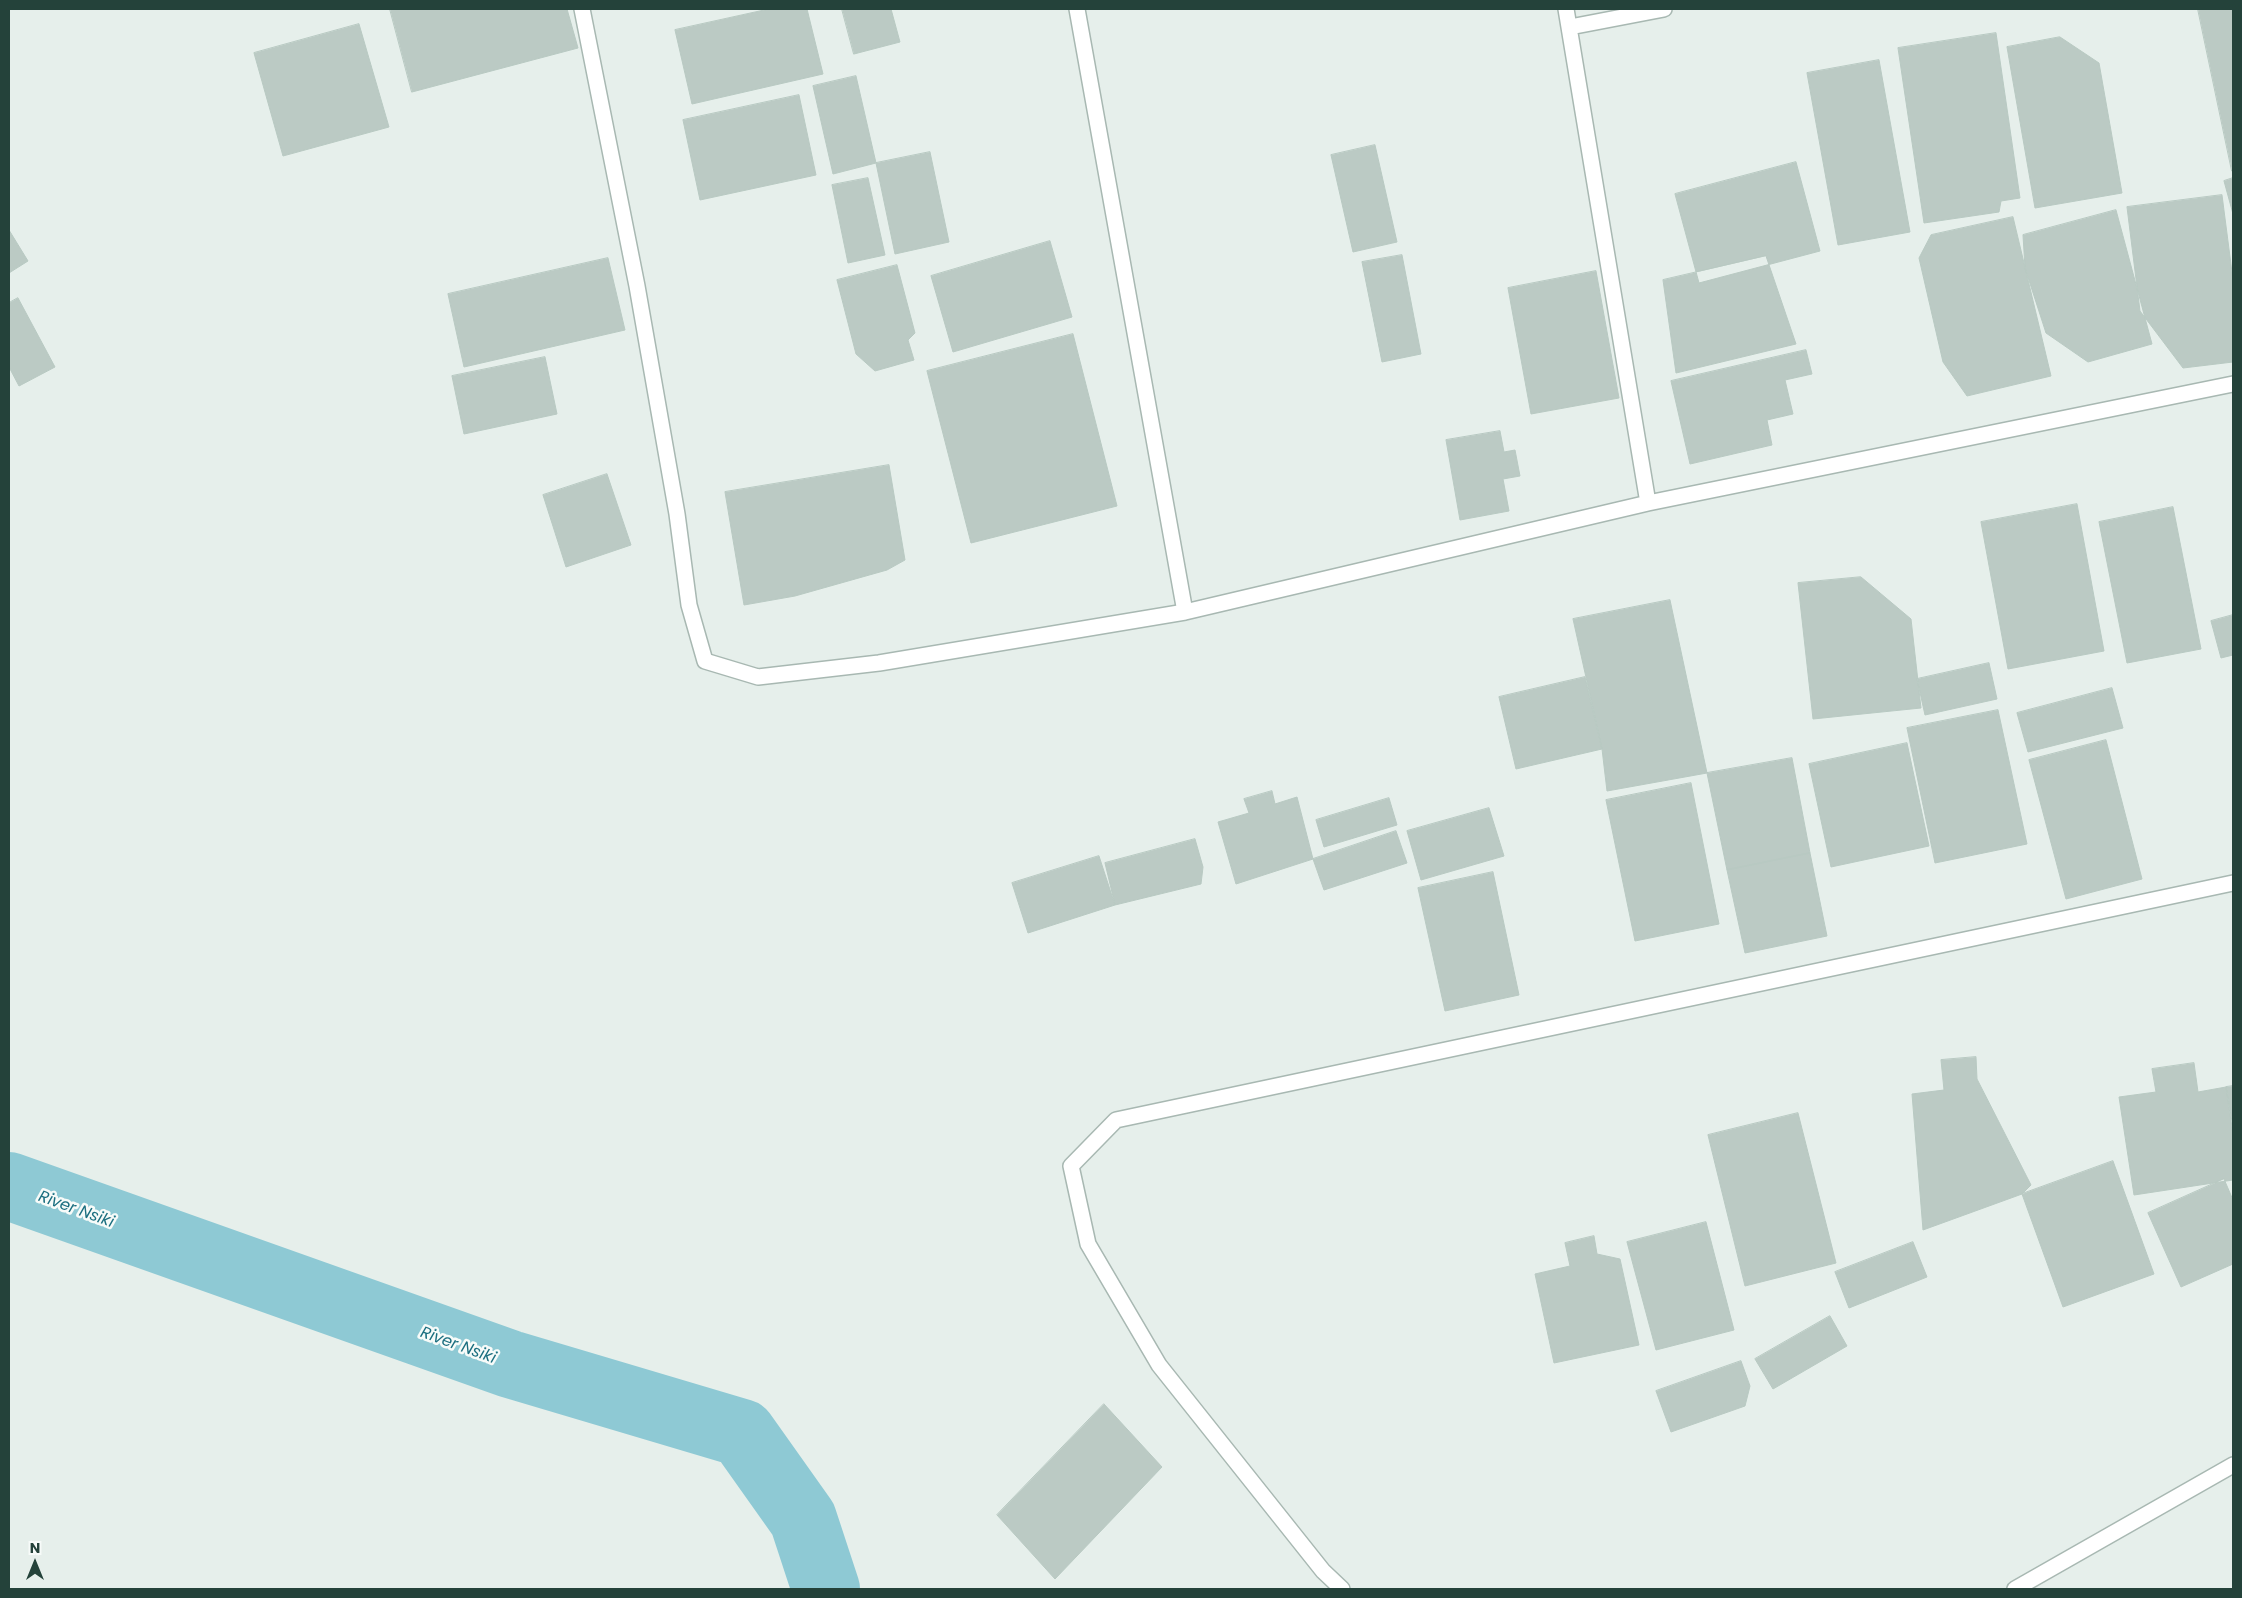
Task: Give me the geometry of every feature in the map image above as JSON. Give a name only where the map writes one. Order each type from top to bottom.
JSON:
[{"type":"street","points":[[582,9],[639,295],[677,514],[689,604],[705,661],[758,677],[879,663],[1185,612],[1648,503],[2233,384]]},
{"type":"street","points":[[1077,9],[1185,612]]},
{"type":"street","points":[[1566,9],[1648,503]]},
{"type":"street","points":[[1570,27],[1664,9]]},
{"type":"street","points":[[1342,1589],[1323,1571],[1159,1365],[1088,1244],[1071,1166],[1116,1120],[2233,883]]},
{"type":"street","points":[[2015,1589],[2233,1464]]},
{"type":"building","points":[[390,9],[567,9],[578,48],[412,92]]},
{"type":"building","points":[[769,9],[807,9],[823,74],[692,104],[675,30]]},
{"type":"building","points":[[842,9],[891,9],[900,42],[854,54]]},
{"type":"building","points":[[2198,9],[2233,9],[2233,171],[2232,171]]},
{"type":"building","points":[[359,24],[389,127],[283,156],[254,53]]},
{"type":"building","points":[[1996,33],[2020,198],[2001,201],[1999,212],[1924,223],[1898,48]]},
{"type":"building","points":[[2060,37],[2099,63],[2122,193],[2035,208],[2007,47]]},
{"type":"building","points":[[1879,60],[1910,232],[1838,245],[1807,73]]},
{"type":"building","points":[[856,76],[876,163],[833,174],[813,86]]},
{"type":"building","points":[[799,95],[816,175],[700,200],[683,120]]},
{"type":"building","points":[[1375,145],[1397,242],[1353,252],[1331,155]]},
{"type":"building","points":[[930,152],[949,242],[895,254],[876,163]]},
{"type":"building","points":[[1796,162],[1820,251],[1699,283],[1675,194]]},
{"type":"building","points":[[868,178],[885,255],[848,263],[832,185]]},
{"type":"building","points":[[2233,178],[2233,214],[2224,181]]},
{"type":"building","points":[[2222,195],[2233,280],[2233,362],[2183,368],[2140,311],[2127,207]]},
{"type":"building","points":[[2116,210],[2152,344],[2088,362],[2046,333],[2025,268],[2023,235]]},
{"type":"building","points":[[2013,217],[2051,376],[1967,396],[1943,362],[1919,258],[1931,235]]},
{"type":"building","points":[[9,230],[28,261],[9,273]]},
{"type":"building","points":[[1050,241],[1072,317],[953,352],[931,276]]},
{"type":"building","points":[[1402,255],[1421,354],[1382,362],[1362,262]]},
{"type":"building","points":[[1766,256],[1796,344],[1676,373],[1663,280]]},
{"type":"building","points":[[608,258],[625,330],[464,367],[448,294]]},
{"type":"building","points":[[897,265],[915,333],[908,340],[914,360],[875,371],[856,354],[837,280]]},
{"type":"building","points":[[1596,271],[1619,398],[1531,414],[1508,288]]},
{"type":"building","points":[[18,298],[55,367],[19,386],[9,367],[9,303]]},
{"type":"building","points":[[1073,334],[1117,506],[971,543],[927,371]]},
{"type":"building","points":[[1806,350],[1812,374],[1785,380],[1793,414],[1767,420],[1772,445],[1690,464],[1671,381]]},
{"type":"building","points":[[545,357],[557,414],[464,434],[452,376]]},
{"type":"building","points":[[1500,431],[1504,452],[1515,450],[1520,476],[1503,479],[1509,511],[1460,520],[1446,440]]},
{"type":"building","points":[[889,465],[905,560],[887,570],[795,596],[744,605],[725,492]]},
{"type":"building","points":[[607,474],[631,545],[566,567],[543,495]]},
{"type":"building","points":[[2077,504],[2104,651],[2008,669],[1981,522]]},
{"type":"building","points":[[2173,507],[2201,649],[2127,663],[2099,522]]},
{"type":"building","points":[[1861,577],[1911,619],[1921,708],[1813,719],[1798,583]]},
{"type":"building","points":[[1670,600],[1707,773],[1607,791],[1602,749],[1573,619]]},
{"type":"building","points":[[2233,615],[2233,655],[2221,658],[2211,621]]},
{"type":"building","points":[[1989,663],[1997,699],[1925,715],[1917,679]]},
{"type":"building","points":[[1585,677],[1602,749],[1516,769],[1499,697]]},
{"type":"building","points":[[2112,688],[2123,728],[2028,752],[2017,713]]},
{"type":"building","points":[[1998,710],[2027,844],[1935,863],[1907,728]]},
{"type":"building","points":[[2106,740],[2142,879],[2066,899],[2029,760]]},
{"type":"building","points":[[1907,743],[1929,846],[1831,867],[1809,764]]},
{"type":"building","points":[[1792,758],[1810,853],[1727,870],[1707,773]]},
{"type":"building","points":[[1691,783],[1719,924],[1635,941],[1606,800]]},
{"type":"building","points":[[1272,791],[1275,804],[1297,797],[1313,859],[1236,884],[1218,822],[1249,813],[1244,799]]},
{"type":"building","points":[[1389,798],[1397,825],[1324,847],[1316,820]]},
{"type":"building","points":[[1489,808],[1504,856],[1421,880],[1407,831]]},
{"type":"building","points":[[1396,831],[1407,863],[1324,890],[1313,859]]},
{"type":"building","points":[[1195,839],[1203,867],[1201,884],[1115,905],[1105,863]]},
{"type":"building","points":[[1810,853],[1827,936],[1745,953],[1727,870]]},
{"type":"building","points":[[1099,856],[1115,905],[1028,933],[1012,883]]},
{"type":"building","points":[[1493,872],[1519,995],[1445,1011],[1418,888]]},
{"type":"building","points":[[1976,1057],[1977,1079],[2031,1185],[2022,1194],[1923,1230],[1912,1094],[1944,1090],[1941,1060]]},
{"type":"building","points":[[2194,1063],[2198,1092],[2226,1087],[2233,1134],[2233,1180],[2134,1195],[2119,1097],[2156,1092],[2152,1069]]},
{"type":"building","points":[[2233,1086],[2233,1127],[2226,1087]]},
{"type":"building","points":[[1798,1113],[1836,1263],[1745,1286],[1708,1135]]},
{"type":"building","points":[[2113,1161],[2154,1274],[2063,1307],[2022,1194]]},
{"type":"building","points":[[2224,1179],[2233,1200],[2233,1264],[2181,1287],[2148,1213]]},
{"type":"building","points":[[1706,1222],[1734,1330],[1656,1350],[1627,1242]]},
{"type":"building","points":[[1594,1236],[1597,1254],[1620,1259],[1639,1345],[1554,1363],[1535,1274],[1570,1266],[1565,1243]]},
{"type":"building","points":[[1913,1242],[1927,1277],[1849,1308],[1835,1272]]},
{"type":"building","points":[[1830,1316],[1847,1346],[1773,1389],[1755,1359]]},
{"type":"building","points":[[1741,1361],[1750,1386],[1745,1406],[1671,1432],[1656,1391]]},
{"type":"building","points":[[1104,1404],[1162,1467],[1055,1579],[997,1515]]},
{"type":"waterway","name":"River Nsiki","points":[[9,1186],[510,1364],[742,1433],[803,1519],[826,1589]]}]
